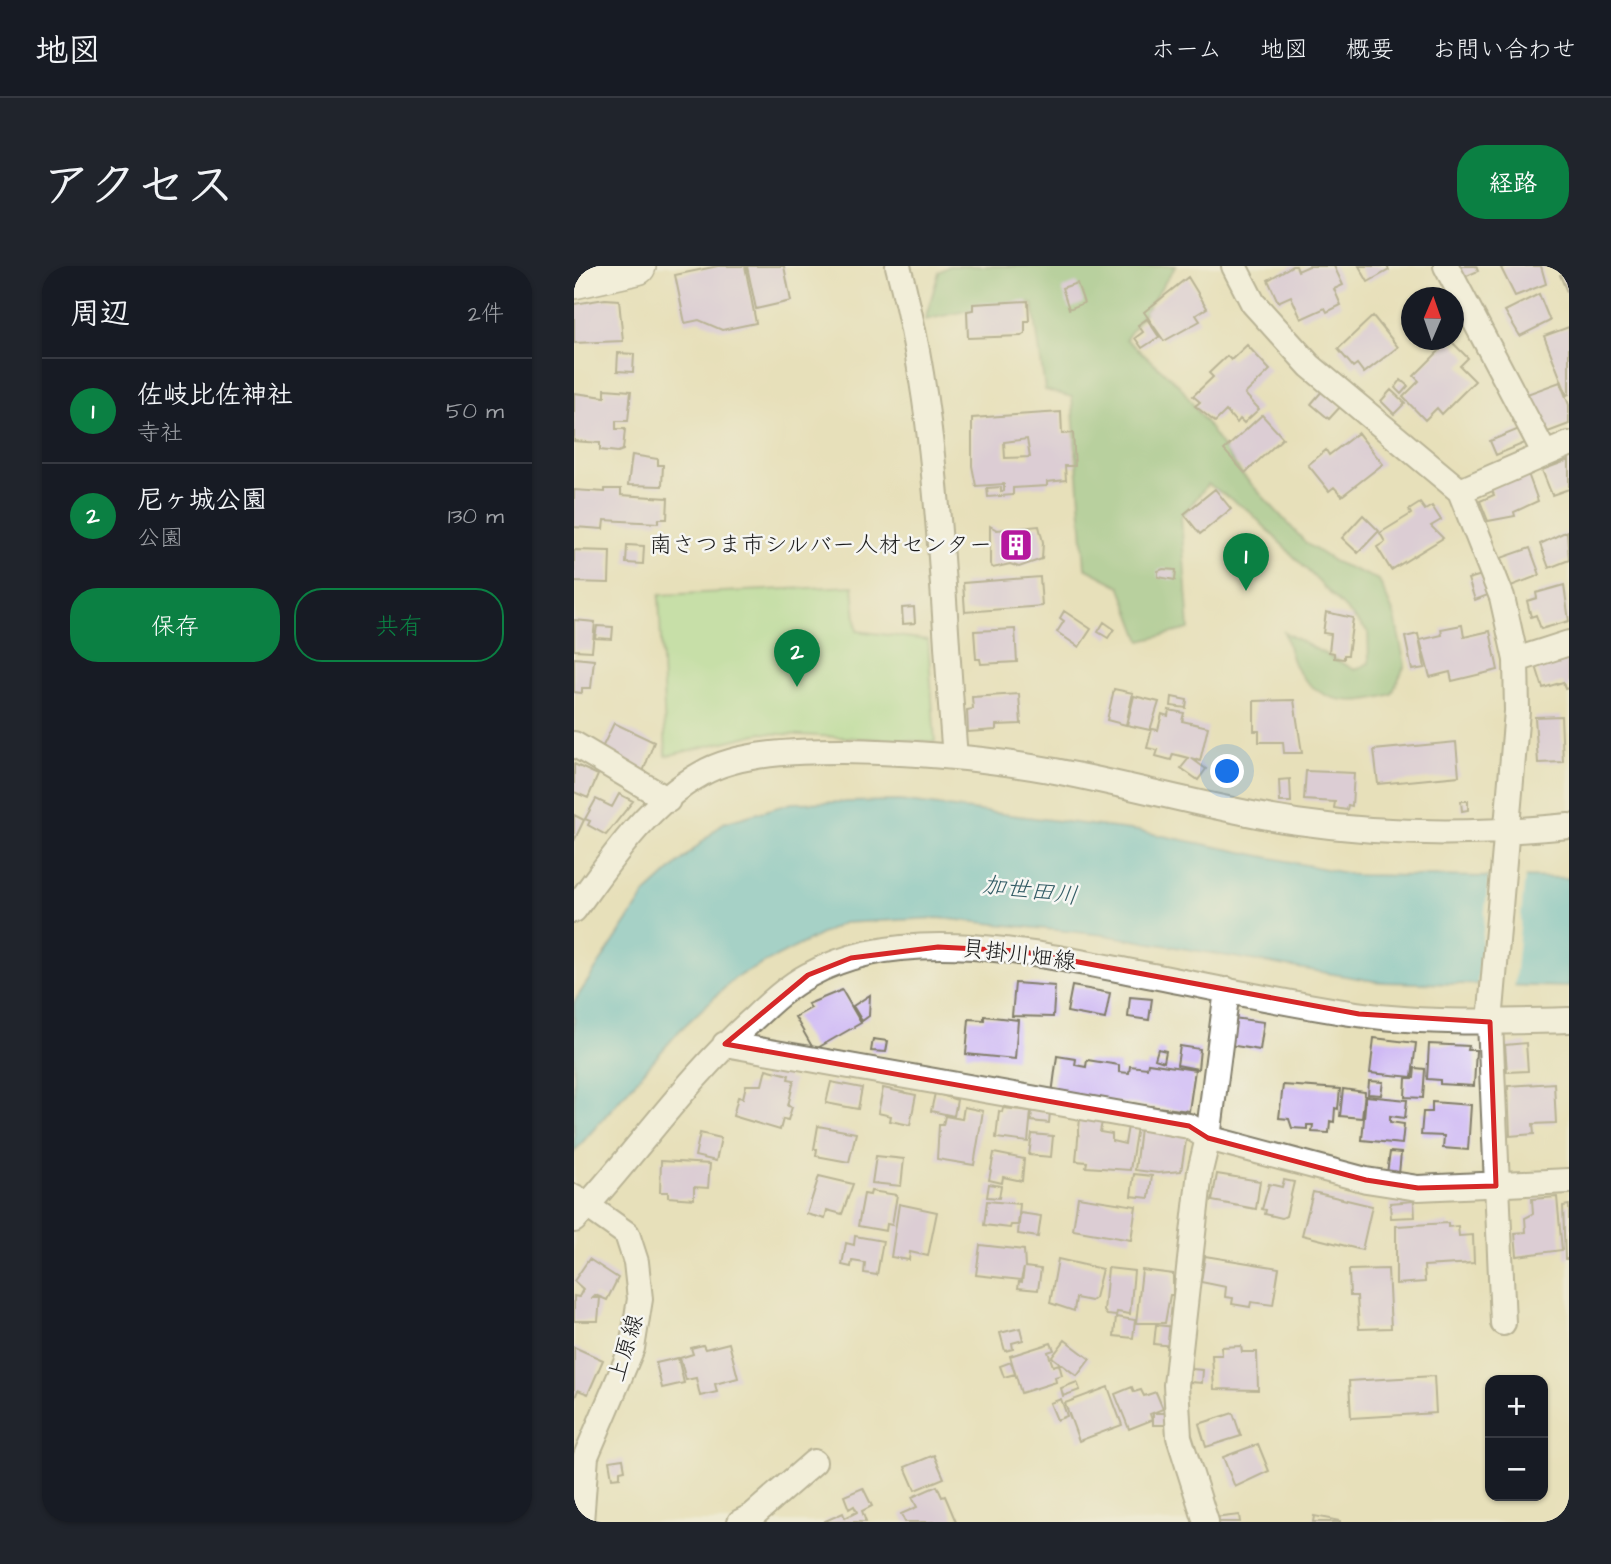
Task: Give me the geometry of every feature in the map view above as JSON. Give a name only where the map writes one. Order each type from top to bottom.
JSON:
[{"type":"highway","points":[[574,280],[637,266]]},
{"type":"street","points":[[898,266],[911,313],[932,447],[955,757]]},
{"type":"street","points":[[1234,266],[1253,303],[1310,366],[1460,491],[1502,597],[1516,660],[1517,711],[1491,1014],[1503,1323]]},
{"type":"street","points":[[1446,266],[1545,454]]},
{"type":"street","points":[[1460,491],[1569,444]]},
{"type":"street","points":[[1516,660],[1569,643]]},
{"type":"street","points":[[574,744],[668,800]]},
{"type":"street","points":[[574,910],[620,847],[668,800],[702,773],[749,758],[806,751],[905,752],[955,757],[1055,771],[1296,822],[1373,830],[1507,840],[1569,826]]},
{"type":"street","name":"貝掛川畑線","points":[[578,1204],[725,1044],[774,1000],[808,975],[851,958],[894,950],[937,947],[1019,951],[1359,1014],[1491,1014],[1569,1020]]},
{"type":"street","points":[[1206,1522],[1179,1437],[1177,1385],[1200,1171],[1208,1138],[1227,990]]},
{"type":"street","points":[[725,1044],[1189,1126],[1208,1138],[1366,1180],[1418,1188],[1569,1181]]},
{"type":"street","name":"上原線","points":[[578,1204],[626,1234],[636,1262],[640,1299],[632,1348],[586,1456],[581,1522]]},
{"type":"street","points":[[740,1522],[752,1516],[814,1462]]},
{"type":"highlighted area","points":[[938,947],[1019,951],[1359,1014],[1490,1022],[1496,1186],[1418,1188],[1366,1180],[1208,1138],[1189,1126],[725,1044],[808,975],[851,958]]},
{"type":"green space","points":[[949,266],[1176,266],[1126,339],[1180,386],[1241,473],[1307,544],[1335,562],[1379,580],[1395,617],[1405,665],[1392,694],[1351,701],[1327,696],[1305,680],[1294,664],[1284,632],[1355,670],[1369,663],[1368,632],[1249,511],[1208,484],[1181,517],[1189,629],[1141,641],[1120,586],[1085,568],[1072,397],[1045,390],[1033,304],[1007,302],[925,320],[939,272]]},
{"type":"green space","points":[[853,586],[857,631],[928,640],[935,742],[761,733],[666,756],[659,595]]},
{"type":"water","name":"加世田川","points":[[899,801],[1139,831],[1355,875],[1569,878],[1569,987],[1380,982],[1104,935],[938,918],[843,923],[735,978],[680,1030],[574,1152],[574,1002],[646,893],[723,823],[792,803]]},
{"type":"pier","points":[[1489,874],[1525,874],[1514,989],[1477,988]]},
{"type":"building","points":[[718,266],[745,266],[756,323],[722,330],[699,320],[685,323],[675,275]]},
{"type":"building","points":[[747,266],[784,266],[791,301],[756,309]]},
{"type":"building","points":[[1296,266],[1298,271],[1309,266],[1334,266],[1343,285],[1334,289],[1341,305],[1327,312],[1325,308],[1301,319],[1291,296],[1278,302],[1268,280]]},
{"type":"building","points":[[1359,266],[1387,266],[1389,270],[1368,282]]},
{"type":"building","points":[[1454,266],[1476,266],[1478,271],[1460,279]]},
{"type":"building","points":[[1541,266],[1546,284],[1515,296],[1501,268]]},
{"type":"building","points":[[1569,272],[1569,297],[1560,275]]},
{"type":"building","points":[[1188,277],[1207,308],[1196,315],[1200,321],[1164,341],[1144,312]]},
{"type":"building","points":[[1077,283],[1084,303],[1069,309],[1062,288]]},
{"type":"building","points":[[1539,294],[1550,321],[1520,336],[1505,311]]},
{"type":"building","points":[[605,299],[619,300],[623,341],[574,343],[574,304]]},
{"type":"building","points":[[1028,301],[1029,321],[1025,321],[1025,333],[1021,336],[968,338],[967,311],[973,310],[973,304]]},
{"type":"building","points":[[1373,316],[1398,347],[1364,373],[1357,364],[1353,367],[1338,349]]},
{"type":"building","points":[[1147,319],[1159,337],[1142,348],[1135,338],[1143,332],[1138,325]]},
{"type":"building","points":[[1569,327],[1569,394],[1567,395],[1544,336]]},
{"type":"building","points":[[1247,345],[1270,370],[1245,394],[1259,409],[1244,423],[1240,419],[1237,423],[1226,411],[1215,422],[1195,406],[1200,402],[1193,396],[1213,377],[1209,373],[1227,356],[1231,360]]},
{"type":"building","points":[[1440,350],[1460,350],[1468,358],[1460,366],[1475,381],[1442,414],[1437,408],[1425,420],[1403,397],[1419,381],[1414,376]]},
{"type":"building","points":[[618,353],[634,354],[633,372],[617,371]]},
{"type":"building","points":[[1401,380],[1408,386],[1401,394],[1395,388]]},
{"type":"building","points":[[1560,382],[1569,405],[1569,424],[1548,432],[1546,428],[1542,429],[1527,394]]},
{"type":"building","points":[[605,389],[631,391],[628,421],[616,421],[616,429],[625,429],[623,450],[618,452],[600,450],[600,443],[574,441],[574,393],[605,397]]},
{"type":"building","points":[[1323,390],[1341,406],[1329,419],[1311,404]]},
{"type":"building","points":[[1391,390],[1405,403],[1394,414],[1381,401]]},
{"type":"building","points":[[1061,412],[1062,434],[1073,433],[1075,466],[1065,466],[1066,480],[1047,482],[1047,486],[1013,488],[1013,495],[988,497],[987,488],[1001,487],[1001,492],[1004,491],[1004,484],[976,486],[972,466],[972,418]],"holes":[[[1027,439],[1030,457],[1005,458],[1004,442]]]},
{"type":"building","points":[[1262,415],[1283,438],[1245,473],[1224,450]]},
{"type":"building","points":[[1519,429],[1525,443],[1496,455],[1490,441]]},
{"type":"building","points":[[1358,433],[1383,464],[1342,496],[1334,487],[1329,491],[1308,465],[1326,450],[1329,455]]},
{"type":"building","points":[[632,455],[658,459],[658,465],[663,465],[662,486],[628,485]]},
{"type":"building","points":[[1569,460],[1569,489],[1552,495],[1542,470]]},
{"type":"building","points":[[1527,471],[1538,501],[1514,512],[1515,516],[1488,521],[1480,501],[1494,495],[1491,488]]},
{"type":"building","points":[[605,489],[621,489],[621,495],[668,498],[667,519],[659,519],[658,523],[604,520],[603,529],[574,527],[574,490],[605,492]]},
{"type":"building","points":[[1215,489],[1231,509],[1200,534],[1184,514]]},
{"type":"building","points":[[1420,503],[1425,510],[1432,506],[1441,520],[1431,526],[1443,538],[1391,570],[1377,547],[1385,542],[1380,533],[1411,514],[1409,510]]},
{"type":"building","points":[[1363,515],[1379,531],[1358,553],[1342,538]]},
{"type":"building","name":"南さつま市シルバー人材センター","points":[[990,526],[997,530],[1039,526],[1043,542],[1042,559],[1019,567],[1010,564],[993,568],[990,564]]},
{"type":"building","points":[[1567,531],[1569,560],[1549,568],[1540,544]]},
{"type":"building","points":[[627,545],[644,546],[643,564],[626,563]]},
{"type":"building","points":[[1530,548],[1540,575],[1511,586],[1501,558]]},
{"type":"building","points":[[574,550],[610,551],[609,583],[574,582]]},
{"type":"building","points":[[1176,570],[1175,580],[1158,577],[1158,571]]},
{"type":"building","points":[[1482,575],[1488,595],[1475,600],[1468,579]]},
{"type":"building","points":[[1040,577],[1042,606],[965,612],[963,583]]},
{"type":"building","points":[[1564,585],[1569,621],[1541,629],[1536,615],[1531,617],[1527,601],[1537,598],[1536,593]]},
{"type":"building","points":[[914,607],[915,623],[903,624],[902,608]]},
{"type":"building","points":[[1064,611],[1091,629],[1079,647],[1057,632],[1064,621],[1060,618]]},
{"type":"building","points":[[1326,612],[1353,618],[1348,655],[1344,655],[1344,659],[1334,658],[1334,653],[1329,652],[1331,634],[1323,633]]},
{"type":"building","points":[[574,620],[595,622],[592,651],[574,650]]},
{"type":"building","points":[[1104,622],[1114,629],[1108,638],[1098,632]]},
{"type":"building","points":[[1462,625],[1464,637],[1490,631],[1498,670],[1452,681],[1450,672],[1430,677],[1420,640],[1442,635],[1441,629]]},
{"type":"building","points":[[597,626],[613,627],[612,639],[595,638]]},
{"type":"building","points":[[1015,629],[1017,662],[981,664],[980,659],[976,659],[974,631]]},
{"type":"building","points":[[1418,634],[1425,668],[1412,670],[1405,637]]},
{"type":"building","points":[[1569,652],[1569,688],[1565,689],[1563,682],[1543,688],[1535,663]]},
{"type":"building","points":[[574,658],[594,660],[591,688],[582,688],[582,693],[574,692]]},
{"type":"building","points":[[1114,689],[1133,693],[1126,725],[1107,720]]},
{"type":"building","points":[[1019,694],[1021,724],[996,725],[996,730],[968,732],[967,710],[973,709],[972,697]]},
{"type":"building","points":[[1134,696],[1159,702],[1150,730],[1127,725]]},
{"type":"building","points":[[1172,697],[1187,700],[1186,708],[1171,706]]},
{"type":"building","points":[[1294,700],[1302,753],[1284,753],[1283,742],[1259,742],[1259,731],[1254,731],[1254,701]]},
{"type":"building","points":[[1169,710],[1184,713],[1182,721],[1208,727],[1200,761],[1191,758],[1206,769],[1198,780],[1181,768],[1189,758],[1173,754],[1171,760],[1156,756],[1158,750],[1147,748],[1152,729],[1158,730],[1162,714],[1168,716]]},
{"type":"building","points":[[1561,716],[1563,762],[1538,763],[1535,717]]},
{"type":"building","points":[[614,723],[654,742],[643,772],[600,752]]},
{"type":"building","points":[[1456,742],[1459,776],[1378,784],[1374,750]]},
{"type":"building","points":[[574,764],[598,775],[588,798],[574,792]]},
{"type":"building","points":[[1306,771],[1354,773],[1352,806],[1348,805],[1347,810],[1334,808],[1335,802],[1304,800]]},
{"type":"building","points":[[1290,779],[1291,802],[1280,802],[1279,780]]},
{"type":"building","points":[[619,794],[633,801],[606,835],[588,825],[590,821],[585,819],[596,799],[612,807]]},
{"type":"building","points":[[1461,801],[1468,801],[1468,810],[1462,811]]},
{"type":"building","points":[[574,815],[584,820],[574,841]]},
{"type":"building","points":[[1015,983],[1055,986],[1053,1017],[1012,1016]]},
{"type":"building","points":[[1072,986],[1110,993],[1105,1019],[1067,1012]]},
{"type":"building","points":[[842,990],[861,1023],[814,1050],[795,1017],[811,1008],[808,1004]]},
{"type":"building","points":[[870,995],[869,1016],[862,1021],[853,1006]]},
{"type":"building","points":[[1130,997],[1152,999],[1149,1020],[1128,1017]]},
{"type":"building","points":[[984,1016],[1018,1020],[1015,1059],[966,1054],[969,1019],[984,1020]]},
{"type":"building","points":[[1233,1018],[1264,1022],[1260,1050],[1229,1045]]},
{"type":"building","points":[[1374,1038],[1416,1043],[1412,1077],[1370,1073]]},
{"type":"building","points":[[873,1039],[888,1041],[886,1052],[871,1051]]},
{"type":"building","points":[[1526,1043],[1528,1071],[1507,1072],[1505,1045]]},
{"type":"building","points":[[1429,1044],[1469,1046],[1468,1050],[1476,1050],[1474,1086],[1440,1084],[1440,1080],[1427,1079]]},
{"type":"building","points":[[1180,1046],[1200,1049],[1198,1069],[1177,1065]]},
{"type":"building","points":[[1158,1049],[1166,1051],[1164,1062],[1155,1059]]},
{"type":"building","points":[[1057,1056],[1076,1059],[1075,1065],[1086,1067],[1087,1060],[1119,1065],[1119,1072],[1129,1073],[1130,1066],[1147,1068],[1148,1063],[1195,1070],[1189,1111],[1052,1094]]},
{"type":"building","points":[[1415,1068],[1425,1069],[1423,1098],[1405,1097],[1406,1078],[1414,1078]]},
{"type":"building","points":[[766,1069],[789,1075],[788,1079],[794,1080],[788,1106],[792,1107],[788,1120],[783,1119],[780,1130],[733,1116],[738,1097],[743,1098],[746,1085],[762,1085]]},
{"type":"building","points":[[1369,1081],[1383,1082],[1381,1095],[1368,1094]]},
{"type":"building","points":[[831,1082],[862,1088],[858,1109],[826,1103]]},
{"type":"building","points":[[1554,1083],[1556,1123],[1533,1124],[1534,1134],[1510,1136],[1508,1086]]},
{"type":"building","points":[[1283,1085],[1340,1089],[1338,1109],[1335,1108],[1334,1122],[1330,1121],[1329,1133],[1312,1132],[1313,1125],[1307,1125],[1307,1129],[1292,1128],[1289,1119],[1279,1118]]},
{"type":"building","points":[[883,1088],[916,1095],[910,1125],[890,1121],[891,1116],[878,1113]]},
{"type":"building","points":[[1343,1089],[1365,1092],[1362,1118],[1340,1116]]},
{"type":"building","points":[[935,1093],[957,1100],[954,1116],[931,1111]]},
{"type":"building","points":[[1366,1096],[1407,1100],[1405,1118],[1390,1116],[1390,1122],[1404,1124],[1402,1144],[1362,1140]]},
{"type":"building","points":[[1432,1102],[1471,1105],[1468,1150],[1443,1148],[1444,1136],[1421,1135],[1423,1112],[1432,1112]]},
{"type":"building","points":[[964,1107],[983,1111],[974,1165],[937,1159],[939,1125],[943,1125],[945,1116],[962,1119]]},
{"type":"building","points":[[1003,1108],[1031,1111],[1028,1142],[996,1138],[999,1111],[1002,1112]]},
{"type":"building","points":[[1032,1111],[1050,1112],[1049,1123],[1031,1121]]},
{"type":"building","points":[[1080,1118],[1102,1122],[1100,1132],[1112,1134],[1112,1141],[1125,1144],[1128,1126],[1137,1127],[1130,1170],[1086,1167],[1087,1162],[1076,1161]]},
{"type":"building","points":[[818,1126],[856,1133],[849,1162],[816,1156],[817,1149],[814,1149]]},
{"type":"building","points":[[1140,1128],[1187,1135],[1181,1171],[1158,1173],[1135,1170]]},
{"type":"building","points":[[700,1133],[721,1138],[716,1161],[695,1156]]},
{"type":"building","points":[[1032,1134],[1053,1136],[1051,1157],[1029,1155]]},
{"type":"building","points":[[1390,1152],[1401,1153],[1399,1174],[1387,1173]]},
{"type":"building","points":[[994,1153],[1024,1159],[1022,1181],[1003,1177],[1002,1183],[989,1180]]},
{"type":"building","points":[[876,1156],[904,1159],[901,1186],[872,1183]]},
{"type":"building","points":[[661,1161],[710,1164],[708,1188],[694,1187],[694,1199],[668,1197],[668,1192],[660,1192]]},
{"type":"building","points":[[1134,1174],[1152,1176],[1149,1198],[1131,1196]]},
{"type":"building","points":[[1217,1174],[1260,1181],[1256,1209],[1212,1201]]},
{"type":"building","points":[[819,1176],[853,1184],[842,1214],[827,1210],[825,1219],[807,1214]]},
{"type":"building","points":[[1284,1180],[1294,1182],[1286,1216],[1282,1218],[1265,1214],[1266,1210],[1262,1209],[1269,1184],[1282,1187]]},
{"type":"building","points":[[989,1184],[1001,1186],[999,1198],[987,1197]]},
{"type":"building","points":[[871,1191],[897,1195],[892,1225],[887,1224],[886,1231],[858,1226],[864,1194],[870,1195]]},
{"type":"building","points":[[1313,1192],[1372,1206],[1362,1250],[1302,1235]]},
{"type":"building","points":[[1078,1197],[1136,1206],[1131,1240],[1073,1230]]},
{"type":"building","points":[[1557,1197],[1562,1250],[1517,1256],[1515,1233],[1526,1232],[1525,1218],[1533,1214],[1532,1199]]},
{"type":"building","points":[[987,1201],[1020,1204],[1018,1225],[1011,1225],[1010,1228],[984,1225]]},
{"type":"building","points":[[1414,1201],[1415,1217],[1391,1218],[1390,1203]]},
{"type":"building","points":[[899,1204],[937,1212],[928,1256],[910,1252],[909,1260],[891,1257]]},
{"type":"building","points":[[1569,1205],[1569,1259],[1565,1259],[1563,1206]]},
{"type":"building","points":[[1020,1213],[1041,1216],[1038,1237],[1018,1234]]},
{"type":"building","points":[[1448,1223],[1448,1227],[1458,1226],[1459,1236],[1473,1235],[1474,1263],[1424,1266],[1425,1282],[1396,1284],[1396,1226]]},
{"type":"building","points":[[855,1236],[883,1241],[877,1275],[864,1273],[865,1263],[852,1261],[851,1267],[842,1265],[846,1243],[854,1245]]},
{"type":"building","points":[[980,1245],[1024,1250],[1025,1267],[1041,1269],[1038,1290],[1018,1288],[1019,1281],[1022,1282],[1024,1268],[1021,1280],[976,1275]]},
{"type":"building","points":[[1205,1256],[1279,1268],[1273,1305],[1251,1302],[1250,1307],[1232,1304],[1233,1298],[1225,1297],[1226,1287],[1201,1282]]},
{"type":"building","points":[[589,1259],[618,1278],[607,1300],[595,1295],[592,1298],[600,1298],[598,1321],[574,1321],[574,1296],[579,1297],[583,1289],[574,1281]]},
{"type":"building","points":[[1058,1259],[1102,1269],[1095,1298],[1091,1301],[1076,1298],[1074,1311],[1050,1303]]},
{"type":"building","points":[[1108,1268],[1134,1271],[1130,1314],[1117,1312],[1116,1316],[1107,1315],[1104,1311]]},
{"type":"building","points":[[1388,1269],[1391,1328],[1359,1329],[1357,1296],[1350,1296],[1349,1270]]},
{"type":"building","points":[[1142,1270],[1173,1274],[1173,1295],[1170,1295],[1165,1323],[1136,1323]]},
{"type":"building","points":[[1116,1317],[1135,1320],[1133,1338],[1114,1336]]},
{"type":"building","points":[[1156,1325],[1175,1327],[1173,1346],[1154,1344]]},
{"type":"building","points":[[1020,1328],[1023,1340],[1012,1343],[1013,1349],[1005,1351],[1000,1333]]},
{"type":"building","points":[[1065,1340],[1090,1359],[1077,1376],[1052,1357]]},
{"type":"building","points":[[729,1343],[738,1378],[715,1384],[717,1392],[700,1396],[696,1378],[686,1380],[680,1358],[693,1354],[691,1348],[703,1345],[705,1349]]},
{"type":"building","points":[[1051,1343],[1054,1350],[1048,1352],[1053,1366],[1059,1364],[1062,1375],[1055,1377],[1056,1382],[1021,1393],[1010,1356]]},
{"type":"building","points":[[1241,1346],[1242,1352],[1257,1352],[1258,1390],[1214,1389],[1212,1355],[1222,1355],[1221,1347]]},
{"type":"building","points":[[574,1347],[603,1360],[588,1394],[578,1390],[574,1400]]},
{"type":"building","points":[[678,1358],[684,1383],[662,1388],[656,1363]]},
{"type":"building","points":[[1011,1362],[1015,1374],[1004,1377],[1000,1366]]},
{"type":"building","points":[[1191,1369],[1203,1370],[1202,1383],[1190,1382]]},
{"type":"building","points":[[1434,1376],[1436,1413],[1351,1418],[1349,1381]]},
{"type":"building","points":[[1077,1382],[1080,1390],[1063,1396],[1061,1388]]},
{"type":"building","points":[[1108,1387],[1122,1425],[1079,1441],[1065,1403]]},
{"type":"building","points":[[1132,1387],[1134,1392],[1141,1390],[1144,1396],[1156,1392],[1163,1409],[1150,1414],[1152,1420],[1129,1429],[1115,1394]]},
{"type":"building","points":[[1061,1399],[1067,1416],[1057,1420],[1050,1403]]},
{"type":"building","points":[[1153,1413],[1169,1413],[1169,1425],[1153,1425]]},
{"type":"building","points":[[1233,1413],[1241,1436],[1206,1447],[1199,1424]]},
{"type":"building","points":[[1258,1444],[1269,1471],[1235,1487],[1223,1457]]},
{"type":"building","points":[[934,1455],[944,1478],[915,1490],[905,1467]]},
{"type":"building","points":[[623,1459],[625,1470],[620,1471],[620,1477],[612,1478],[609,1461]]},
{"type":"building","points":[[937,1486],[942,1497],[945,1496],[956,1522],[905,1522],[901,1514],[917,1507],[912,1497]]},
{"type":"building","points":[[863,1488],[872,1506],[862,1511],[866,1522],[823,1522],[843,1513],[845,1518],[857,1512],[854,1506],[849,1509],[844,1496]]},
{"type":"building","points":[[1239,1515],[1240,1522],[1214,1522],[1214,1518]]},
{"type":"building","points":[[1314,1516],[1340,1521],[1340,1522],[1313,1522]]},
{"type":"place","name":"南さつま市シルバー人材センター","points":[[1016,545]]},
{"type":"place","name":"佐岐比佐神社","points":[[1246,591]]},
{"type":"place","name":"尼ヶ城公園","points":[[797,687]]}]
